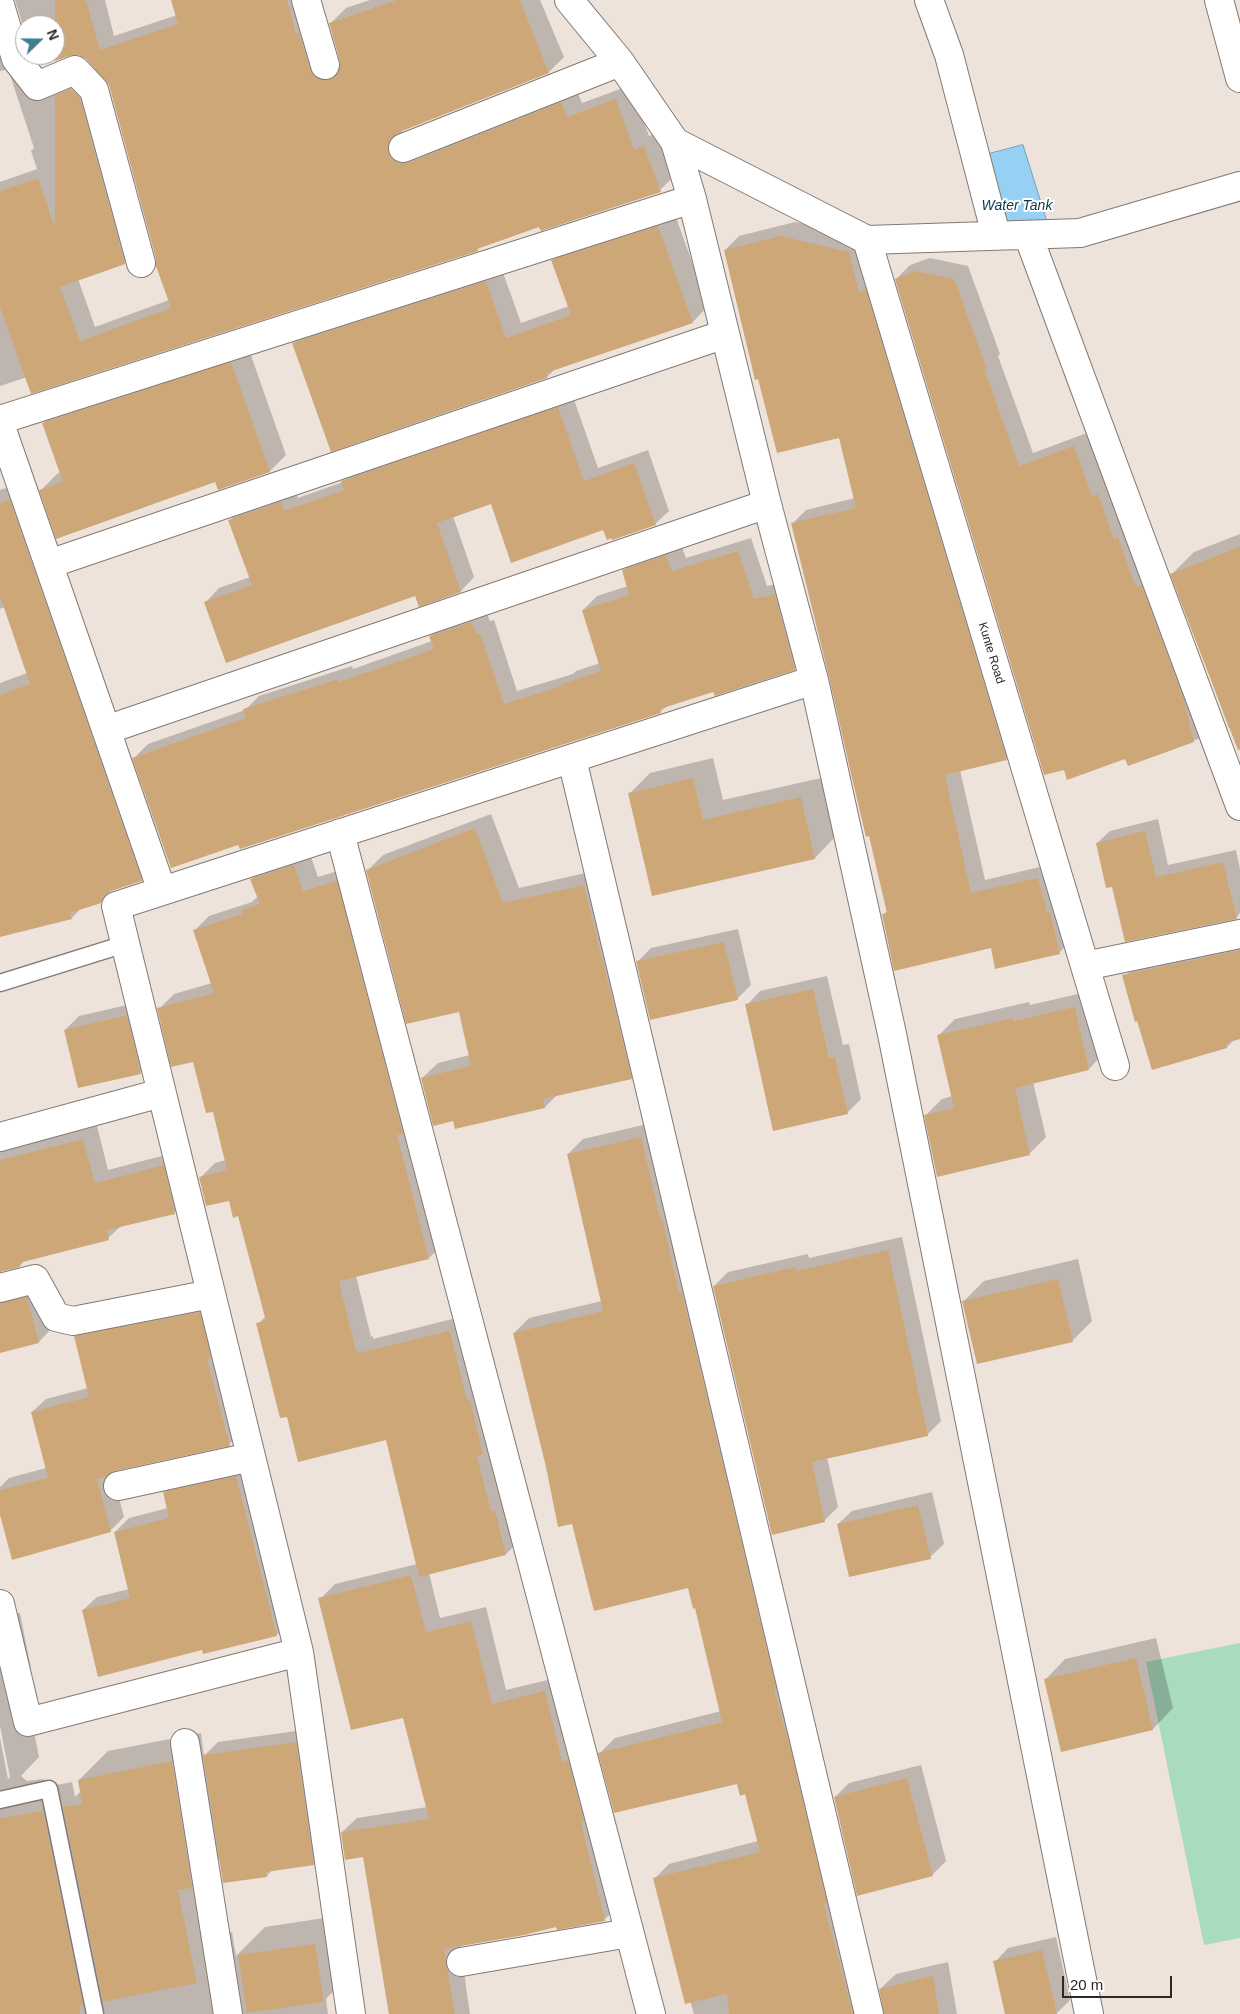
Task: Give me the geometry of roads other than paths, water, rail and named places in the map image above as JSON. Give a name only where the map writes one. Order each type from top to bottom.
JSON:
[{"type":"street","points":[[306,0],[325,65]]},
{"type":"street","points":[[569,0],[620,62],[675,142],[692,199],[767,504],[814,680],[892,1034],[1089,2014]]},
{"type":"street","points":[[929,0],[949,55],[996,236]]},
{"type":"street","points":[[1219,0],[1240,78]]},
{"type":"street","points":[[0,5],[16,59],[37,86],[75,70],[94,90],[141,263]]},
{"type":"street","points":[[403,148],[620,62]]},
{"type":"street","points":[[675,142],[867,240],[1080,233],[1240,186]]},
{"type":"street","points":[[0,420],[692,199]]},
{"type":"street","points":[[1028,235],[1240,806]]},
{"type":"street","name":"Kunte Road","points":[[867,240],[1115,1066]]},
{"type":"street","points":[[49,564],[724,334]]},
{"type":"street","points":[[0,424],[162,891]]},
{"type":"street","points":[[106,730],[767,504]]},
{"type":"street","points":[[351,2014],[299,1652],[116,906],[814,680]]},
{"type":"street","points":[[572,759],[869,2014]]},
{"type":"street","points":[[340,834],[650,2014]]},
{"type":"street","points":[[1085,966],[1240,934]]},
{"type":"street","points":[[0,1137],[162,1093]]},
{"type":"street","points":[[0,1288],[35,1279],[56,1317],[73,1322],[211,1294]]},
{"type":"street","points":[[118,1486],[251,1457]]},
{"type":"street","points":[[0,1604],[28,1722],[299,1652]]},
{"type":"street","points":[[185,1743],[228,2014]]},
{"type":"street","points":[[461,1962],[629,1933]]},
{"type":"lane","points":[[0,983],[125,944]]},
{"type":"lane","points":[[0,1800],[49,1789],[95,2014]]},
{"type":"water","name":"Water Tank","points":[[1023,145],[1049,228],[999,231],[981,156]]}]
